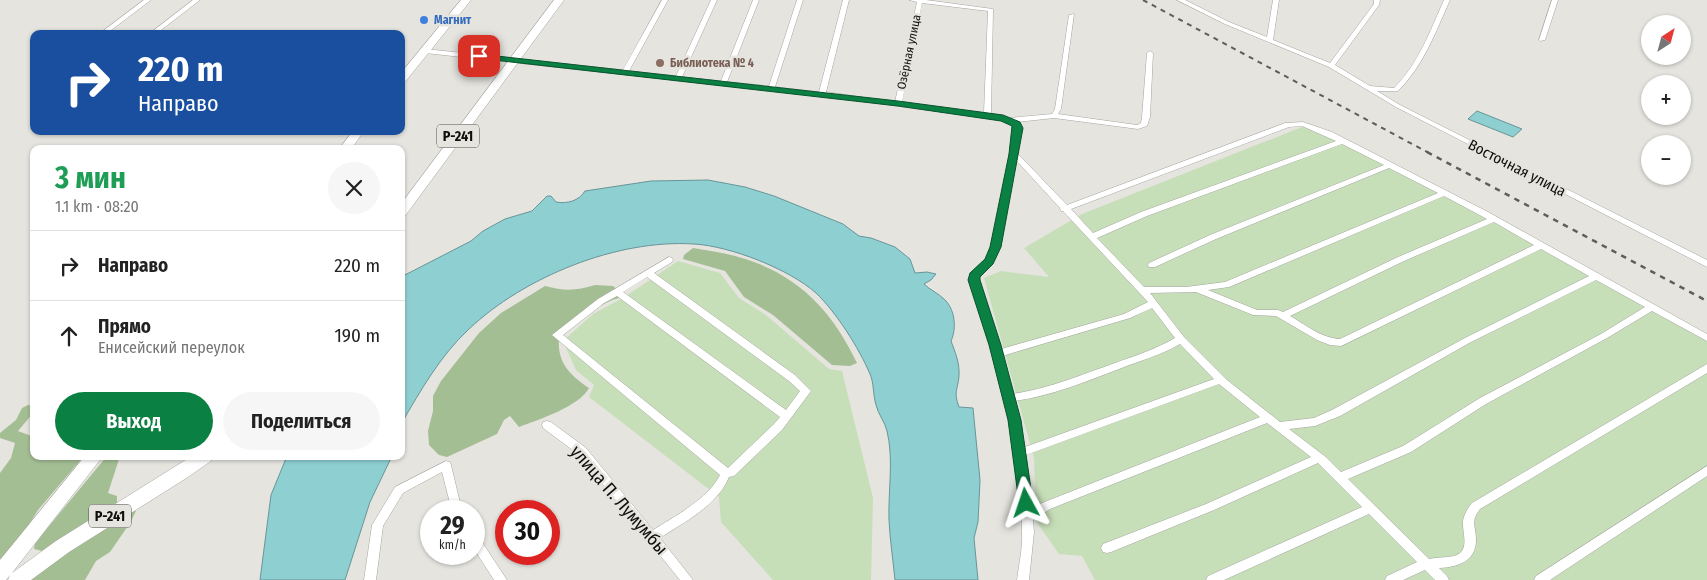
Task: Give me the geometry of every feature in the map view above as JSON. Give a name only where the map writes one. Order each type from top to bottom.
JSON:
[{"type":"highway","points":[[405,75],[466,0]]},
{"type":"highway","name":"Р-241","points":[[405,208],[559,0]]},
{"type":"highway","points":[[348,145],[356,135]]},
{"type":"highway","points":[[0,574],[92,460]]},
{"type":"highway","name":"Р-241","points":[[17,580],[36,564],[88,529],[200,460]]},
{"type":"street","points":[[107,30],[148,0]]},
{"type":"street","points":[[157,30],[197,0]]},
{"type":"street","points":[[625,73],[665,0]]},
{"type":"street","points":[[678,79],[714,0]]},
{"type":"street","points":[[723,84],[756,0]]},
{"type":"street","points":[[771,89],[800,0]]},
{"type":"street","points":[[822,94],[846,0]]},
{"type":"street","points":[[917,0],[981,8],[992,12],[987,116]]},
{"type":"street","name":"Озёрная улица","points":[[898,103],[917,0]]},
{"type":"street","name":"Восточная улица","points":[[1180,0],[1194,3],[1331,66],[1415,116],[1707,264]]},
{"type":"street","points":[[1270,39],[1276,0]]},
{"type":"street","points":[[1331,66],[1377,4],[1376,0]]},
{"type":"street","points":[[1367,88],[1396,90],[1404,83],[1414,71],[1447,0]]},
{"type":"street","points":[[1542,40],[1555,0]]},
{"type":"street","points":[[1054,116],[1058,109],[1072,15]]},
{"type":"street","points":[[425,51],[822,94],[1011,120],[1054,116],[1124,127],[1138,127],[1144,124],[1150,53]]},
{"type":"street","points":[[1011,120],[1018,128],[996,247],[989,261],[974,275],[975,286],[997,354],[1020,453],[1028,532],[1023,580]]},
{"type":"street","points":[[1064,209],[1288,125],[1303,124],[1342,141],[1494,219],[1707,338]]},
{"type":"street","points":[[1092,237],[1144,214],[1342,141]]},
{"type":"street","points":[[1014,154],[1154,304],[1181,339],[1221,380],[1319,458],[1443,580]]},
{"type":"street","points":[[1152,265],[1198,243],[1390,165]]},
{"type":"street","points":[[1141,290],[1219,287],[1239,281],[1445,194]]},
{"type":"street","points":[[1284,315],[1401,259],[1494,219]]},
{"type":"street","points":[[1197,289],[1256,314],[1278,313],[1284,315],[1330,342],[1347,342],[1541,245]]},
{"type":"street","points":[[648,273],[802,386],[806,391],[787,416],[730,473],[726,472],[557,335],[601,301],[669,260]]},
{"type":"street","points":[[1279,426],[1315,422],[1336,413],[1468,340],[1596,276]]},
{"type":"street","points":[[618,292],[787,416]]},
{"type":"street","points":[[997,354],[1020,349],[1127,316],[1154,304]]},
{"type":"street","points":[[1340,477],[1407,448],[1483,401],[1556,363],[1652,308]]},
{"type":"street","points":[[1008,398],[1042,392],[1065,385],[1164,348],[1181,339]]},
{"type":"street","points":[[1392,580],[1427,564],[1453,562],[1462,558],[1468,552],[1470,544],[1469,514],[1476,506],[1707,368]]},
{"type":"street","points":[[1020,453],[1221,380]]},
{"type":"street","points":[[1026,518],[1046,506],[1268,418]]},
{"type":"street","name":"улица П. Лумумбы","points":[[546,425],[582,451],[687,580]]},
{"type":"street","points":[[1107,548],[1210,507],[1319,458]]},
{"type":"street","points":[[370,580],[378,526],[399,490],[446,465],[454,500]]},
{"type":"street","points":[[1540,580],[1707,470]]},
{"type":"street","points":[[652,537],[699,505],[719,488],[726,472]]},
{"type":"street","points":[[1212,580],[1371,508]]},
{"type":"street","points":[[485,557],[500,580]]},
{"type":"green space","points":[[1302,127],[1313,129],[1462,206],[1707,340],[1707,580],[1095,580],[1082,556],[1059,554],[1036,521],[1034,458],[984,278],[1001,271],[1049,277],[1024,248],[1082,214]]},
{"type":"green space","points":[[693,248],[724,253],[762,265],[781,274],[797,285],[825,311],[857,363],[850,366],[832,365],[773,315],[744,297],[725,271],[683,259],[684,255]]},
{"type":"green space","points":[[678,261],[720,273],[739,298],[766,315],[829,369],[842,371],[873,498],[871,580],[773,580],[721,522],[719,497],[589,397],[594,385],[576,370],[563,341],[593,314],[623,298]]},
{"type":"green space","points":[[595,285],[613,286],[622,293],[622,297],[595,309],[559,339],[560,355],[566,368],[576,379],[589,388],[584,395],[558,412],[519,427],[510,416],[504,420],[497,434],[447,457],[439,455],[429,445],[428,431],[433,411],[433,396],[441,381],[479,333],[501,313],[545,286],[570,290]]},
{"type":"green space","points":[[30,405],[30,417],[18,431],[30,436],[30,460],[81,460],[38,510],[23,534],[0,560],[0,473],[11,458],[15,443],[0,438],[0,433],[16,420],[22,408]]},
{"type":"green space","points":[[104,460],[119,460],[108,493],[117,496],[117,503],[42,551],[34,549],[35,543]]},
{"type":"green space","points":[[130,510],[136,511],[130,523],[110,552],[96,561],[85,580],[28,580],[55,557],[99,533],[109,523]]},
{"type":"water","points":[[1477,111],[1522,129],[1513,137],[1468,119]]},
{"type":"water","points":[[708,180],[745,187],[774,196],[843,224],[859,236],[871,238],[895,247],[910,259],[915,273],[927,272],[936,274],[924,284],[948,303],[953,313],[954,330],[951,341],[959,367],[957,402],[959,407],[973,408],[980,480],[978,522],[974,538],[978,580],[895,580],[889,520],[889,442],[886,428],[875,401],[871,378],[865,364],[839,320],[816,293],[775,267],[724,249],[694,244],[664,244],[634,248],[603,255],[573,265],[544,278],[491,310],[459,339],[432,374],[405,417],[405,275],[471,241],[483,231],[505,219],[532,211],[547,196],[551,196],[556,202],[564,203],[576,199],[585,191],[651,181]]},
{"type":"water","points":[[285,460],[390,460],[370,502],[345,580],[260,580],[271,495]]},
{"type":"railway","points":[[1143,0],[1429,153]]},
{"type":"railway","points":[[1427,152],[1707,301]]},
{"type":"place","name":"Магнит","points":[[424,20]]},
{"type":"place","name":"Библиотека № 4","points":[[660,63]]},
{"type":"route","points":[[479,56],[898,103],[1003,118],[1011,120],[1016,124],[1018,128],[1014,154],[996,247],[989,261],[974,275],[974,280],[995,345],[1014,420],[1022,460],[1026,503]]}]
